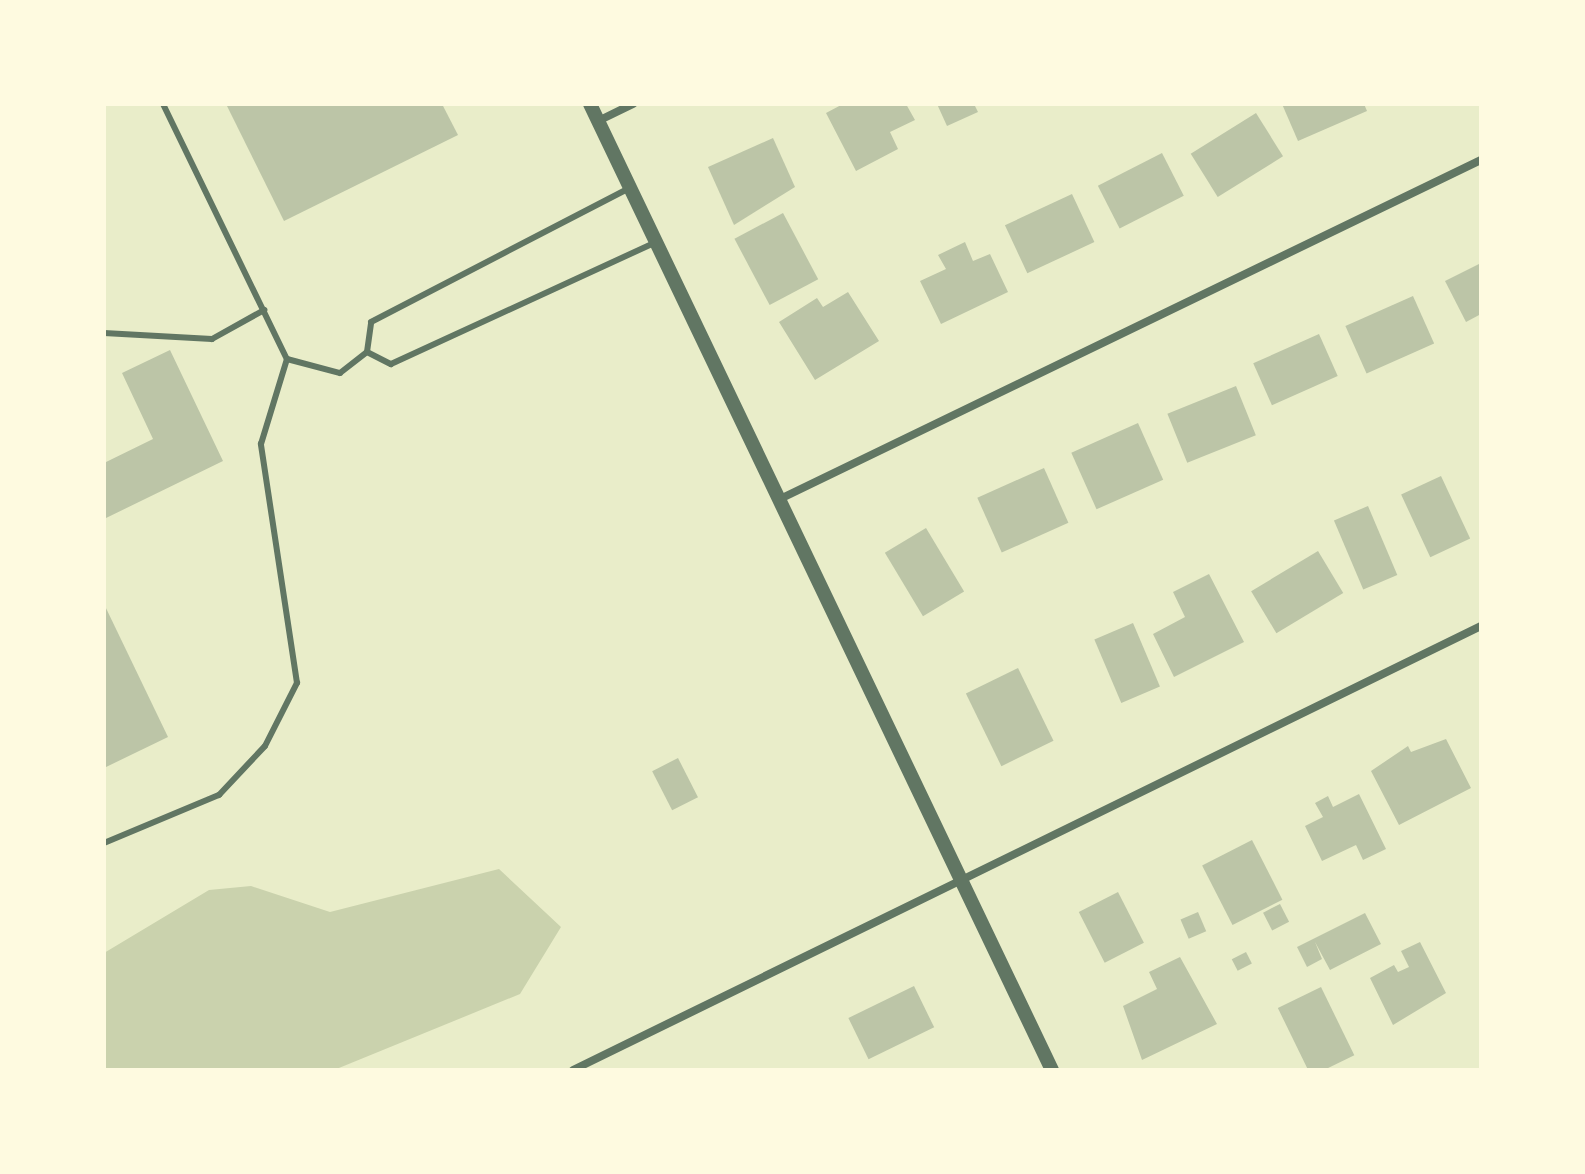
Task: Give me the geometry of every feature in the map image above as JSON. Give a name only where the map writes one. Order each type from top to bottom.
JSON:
[{"type":"street","points":[[590,104],[782,498],[1052,1070]]},
{"type":"street","points":[[598,121],[633,104]]},
{"type":"street","points":[[782,498],[1481,160]]},
{"type":"street","points":[[573,1070],[592,1066],[962,877],[1481,626]]},
{"type":"lane","points":[[104,843],[219,795],[265,746],[297,683],[261,444],[287,359],[163,104]]},
{"type":"lane","points":[[287,359],[340,373],[367,352],[371,322],[630,187]]},
{"type":"lane","points":[[367,352],[391,364],[657,242]]},
{"type":"lane","points":[[104,333],[212,339],[264,310]]},
{"type":"green space","points":[[499,869],[561,927],[520,994],[334,1070],[104,1070],[104,953],[209,890],[251,886],[330,912]]},
{"type":"building","points":[[226,104],[442,104],[458,135],[284,221]]},
{"type":"building","points":[[843,104],[906,104],[915,120],[890,132],[898,149],[856,171],[826,113]]},
{"type":"building","points":[[937,104],[974,104],[978,112],[947,126]]},
{"type":"building","points":[[1282,104],[1364,104],[1367,111],[1298,141]]},
{"type":"building","points":[[1256,113],[1283,156],[1218,197],[1191,154]]},
{"type":"building","points":[[773,138],[795,187],[734,225],[708,167]]},
{"type":"building","points":[[1162,153],[1184,196],[1120,228],[1098,186]]},
{"type":"building","points":[[1072,194],[1094,242],[1027,273],[1005,225]]},
{"type":"building","points":[[783,213],[818,279],[770,305],[734,239]]},
{"type":"building","points":[[965,242],[973,261],[990,254],[1008,292],[941,324],[920,281],[946,269],[938,255]]},
{"type":"building","points":[[1481,263],[1481,314],[1466,322],[1445,281]]},
{"type":"building","points":[[848,292],[879,341],[815,380],[779,322],[817,298],[823,307]]},
{"type":"building","points":[[1413,296],[1434,344],[1367,374],[1345,326]]},
{"type":"building","points":[[1319,334],[1338,376],[1272,405],[1253,363]]},
{"type":"building","points":[[170,350],[223,461],[104,519],[104,463],[153,439],[122,373]]},
{"type":"building","points":[[1236,386],[1256,435],[1187,463],[1167,414]]},
{"type":"building","points":[[1138,423],[1163,480],[1097,509],[1071,453]]},
{"type":"building","points":[[1044,468],[1068,523],[1002,553],[977,498]]},
{"type":"building","points":[[1441,476],[1470,539],[1430,557],[1401,495]]},
{"type":"building","points":[[1368,506],[1397,575],[1363,589],[1334,520]]},
{"type":"building","points":[[926,528],[964,591],[923,616],[885,553]]},
{"type":"building","points":[[1318,551],[1343,593],[1276,633],[1251,591]]},
{"type":"building","points":[[1209,574],[1244,642],[1174,677],[1153,634],[1185,617],[1173,592]]},
{"type":"building","points":[[104,604],[168,737],[104,768]]},
{"type":"building","points":[[1133,623],[1160,687],[1121,703],[1094,639]]},
{"type":"building","points":[[1018,668],[1054,741],[1001,766],[966,693]]},
{"type":"building","points":[[1446,739],[1471,788],[1399,825],[1371,771],[1408,746],[1411,752]]},
{"type":"building","points":[[678,758],[698,797],[672,810],[652,771]]},
{"type":"building","points":[[1359,794],[1386,849],[1363,860],[1356,845],[1322,861],[1305,826],[1323,817],[1315,803],[1328,796],[1333,807]]},
{"type":"building","points":[[1252,840],[1282,900],[1233,925],[1202,865]]},
{"type":"building","points":[[1118,892],[1144,943],[1105,963],[1079,912]]},
{"type":"building","points":[[1280,904],[1289,922],[1272,930],[1263,913]]},
{"type":"building","points":[[1198,912],[1206,931],[1189,939],[1181,919]]},
{"type":"building","points":[[1365,913],[1381,944],[1330,970],[1315,942],[1322,959],[1307,967],[1297,947]]},
{"type":"building","points":[[1420,942],[1446,993],[1393,1025],[1370,978],[1394,965],[1398,972],[1409,967],[1401,951]]},
{"type":"building","points":[[1246,952],[1252,964],[1238,971],[1232,959]]},
{"type":"building","points":[[1180,957],[1217,1024],[1142,1060],[1123,1006],[1157,989],[1149,972]]},
{"type":"building","points":[[914,986],[934,1027],[869,1059],[848,1018]]},
{"type":"building","points":[[1321,987],[1354,1055],[1324,1070],[1308,1070],[1278,1008]]}]
